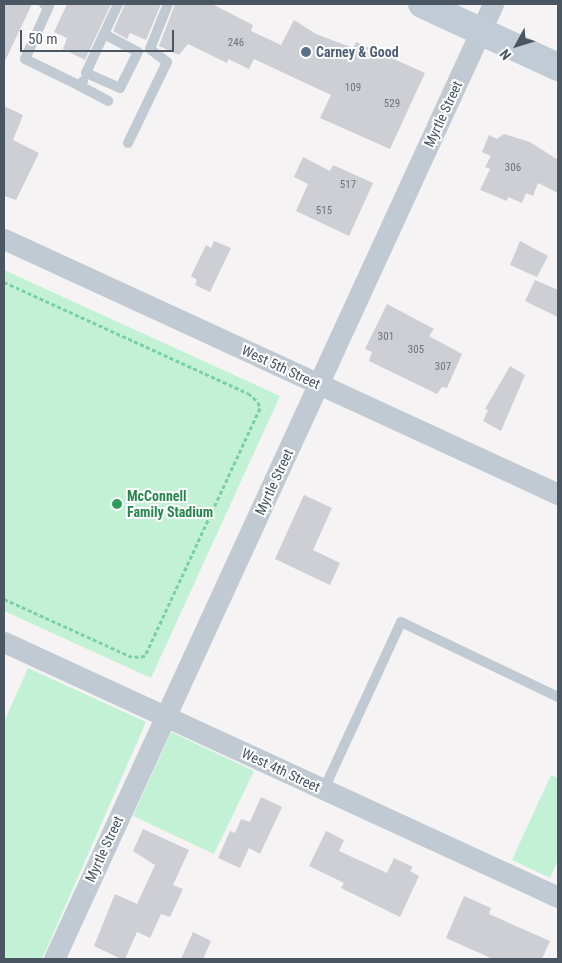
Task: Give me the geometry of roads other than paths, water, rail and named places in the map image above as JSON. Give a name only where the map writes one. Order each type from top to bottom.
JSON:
[{"type":"main road","points":[[422,4],[558,66]]},
{"type":"street","name":"Myrtle Street","points":[[54,959],[493,4]]},
{"type":"street","name":"West 5th Street","points":[[4,239],[558,494]]},
{"type":"street","name":"West 4th Street","points":[[4,642],[558,897]]},
{"type":"lane","points":[[44,4],[49,6],[25,59],[108,101]]},
{"type":"lane","points":[[80,86],[118,4]]},
{"type":"lane","points":[[128,143],[168,62],[150,49],[168,4]]},
{"type":"lane","points":[[86,73],[120,88],[123,86],[138,52],[104,34]]},
{"type":"lane","points":[[324,789],[401,622],[558,697]]},
{"type":"place","name":"Carney & Good","points":[[306,52]]},
{"type":"place","name":"McConnell Family Stadium","points":[[117,504]]}]
